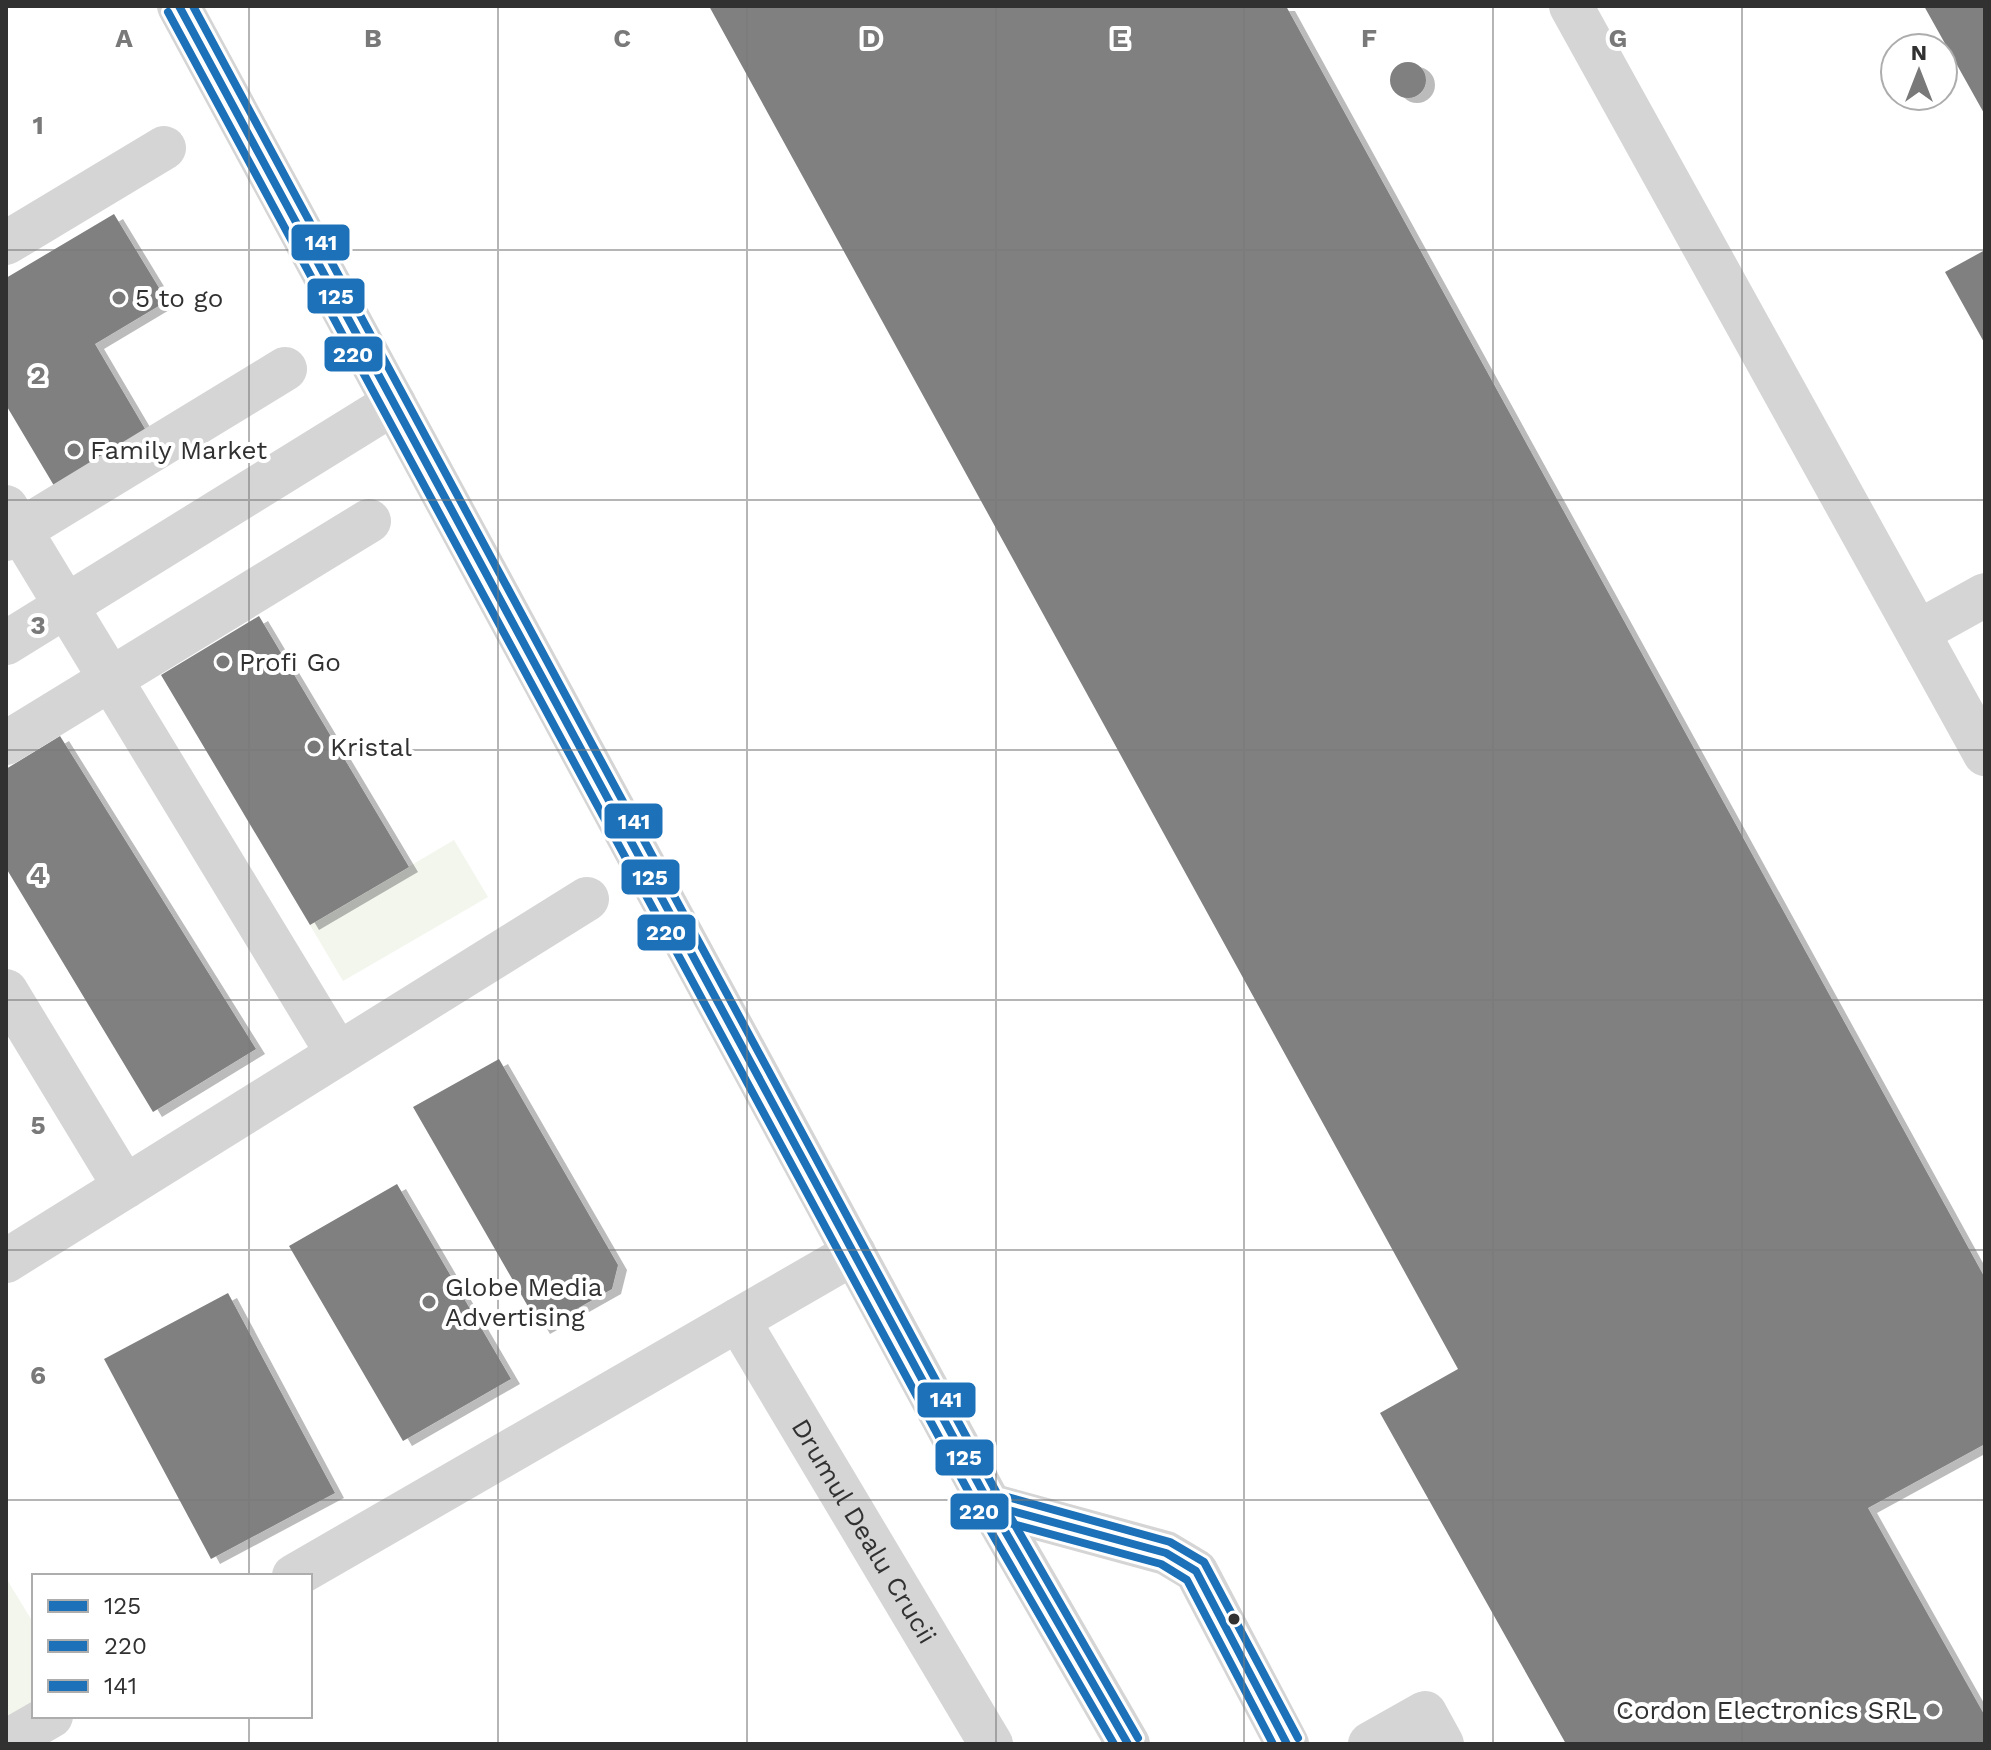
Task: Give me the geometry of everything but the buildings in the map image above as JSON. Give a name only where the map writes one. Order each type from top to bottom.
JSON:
[{"type":"street","points":[[179,6],[990,1505],[1128,1744]]},
{"type":"street","points":[[1571,6],[1985,754]]},
{"type":"street","points":[[6,243],[164,148]]},
{"type":"street","points":[[285,369],[11,525],[66,606],[338,1054]]},
{"type":"street","points":[[6,643],[394,403]]},
{"type":"street","points":[[6,743],[369,521]]},
{"type":"street","points":[[1918,632],[1985,595]]},
{"type":"street","points":[[8,1256],[125,1187],[587,899]]},
{"type":"street","points":[[6,991],[125,1187]]},
{"type":"street","points":[[297,1574],[854,1253]]},
{"type":"street","name":"Drumul Dealu Crucii","points":[[738,1320],[991,1744]]},
{"type":"street","points":[[990,1505],[1166,1553],[1196,1571],[1287,1744]]},
{"type":"street","points":[[1370,1744],[1425,1713],[1442,1744]]},
{"type":"street","points":[[6,1742],[48,1718]]},
{"type":"shaded area","points":[[454,840],[488,897],[343,981],[310,925]]},
{"type":"shaded area","points":[[6,1578],[32,1621],[32,1702],[6,1718]]},
{"type":"transit line","name":"125","points":[[179,6],[990,1505],[1128,1744]]},
{"type":"transit line","name":"141","points":[[193,6],[1000,1499],[1138,1738]]},
{"type":"transit line","name":"220","points":[[168,12],[979,1511],[1114,1744]]},
{"type":"transit line","name":"141","points":[[993,1493],[1170,1542],[1204,1562],[1298,1738]]},
{"type":"transit line","name":"125","points":[[990,1505],[1166,1553],[1196,1571],[1287,1744]]},
{"type":"transit line","name":"220","points":[[987,1517],[1161,1564],[1187,1580],[1273,1744]]},
{"type":"place","name":"5 to go","points":[[119,298]]},
{"type":"place","name":"Family Market","points":[[74,450]]},
{"type":"place","name":"Profi Go","points":[[223,662]]},
{"type":"place","name":"Kristal","points":[[314,747]]},
{"type":"place","name":"Globe Media Advertising","points":[[429,1302]]},
{"type":"place","name":"Cordon Electronics SRL","points":[[1933,1710]]}]
